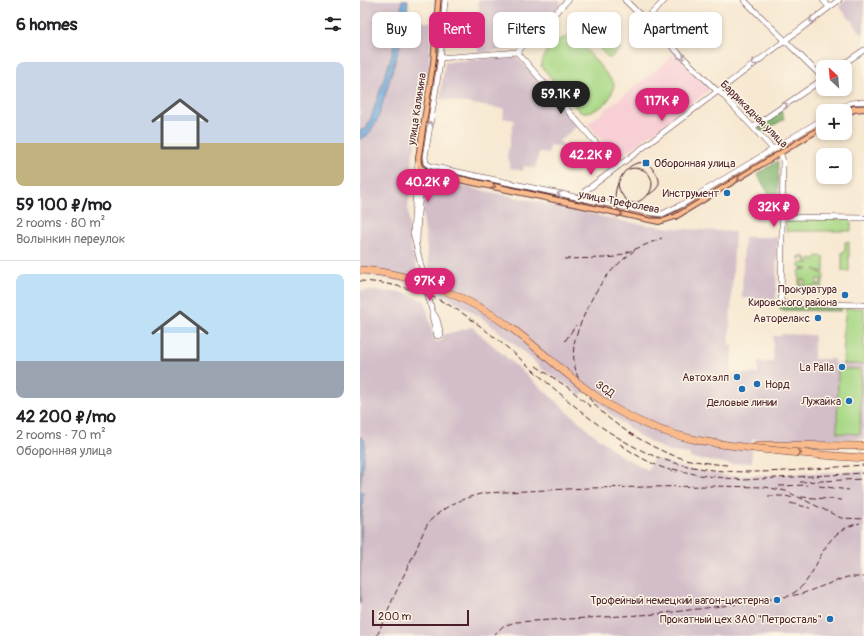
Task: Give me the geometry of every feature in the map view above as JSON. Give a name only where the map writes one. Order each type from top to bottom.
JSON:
[{"type":"highway","name":"ЗСД","points":[[360,267],[390,271],[415,277],[437,284],[476,302],[516,327],[607,400],[630,413],[673,431],[705,439],[757,445],[864,446]]},
{"type":"highway","name":"ЗСД","points":[[360,270],[419,282],[449,293],[474,305],[513,330],[605,403],[640,422],[663,431],[705,443],[810,455],[864,458]]},
{"type":"main road","name":"улица Калинина","points":[[423,166],[438,58],[438,0]]},
{"type":"main road","points":[[852,110],[864,108]]},
{"type":"main road","name":"улица Трефолева","points":[[423,166],[578,201],[650,220],[665,220],[679,214],[776,151],[816,130]]},
{"type":"street","name":"улица Калинина","points":[[438,58],[445,0]]},
{"type":"street","points":[[438,58],[517,52],[568,0]]},
{"type":"street","name":"Баррикадная улица","points":[[625,0],[637,12]]},
{"type":"street","points":[[653,12],[665,0]]},
{"type":"street","points":[[744,0],[816,71]]},
{"type":"street","points":[[823,0],[829,7]]},
{"type":"street","points":[[578,201],[584,192],[838,0]]},
{"type":"street","name":"Баррикадная улица","points":[[674,48],[776,151],[782,155],[781,303],[864,304]]},
{"type":"street","points":[[849,60],[864,50]]},
{"type":"street","points":[[517,52],[617,167]]},
{"type":"street","points":[[753,127],[816,83]]},
{"type":"street","points":[[848,104],[852,102],[864,102]]},
{"type":"street","name":"улица Трефолева","points":[[776,151],[816,124]]},
{"type":"street","name":"улица Калинина","points":[[423,166],[416,244],[432,311]]},
{"type":"street","points":[[782,217],[864,218]]},
{"type":"shaded area","points":[[360,0],[402,0],[401,12],[372,12],[372,48],[393,48],[371,118],[366,130],[360,130]]},
{"type":"shaded area","points":[[478,0],[560,0],[561,4],[553,12],[493,12],[493,48],[516,48],[478,53],[478,48],[485,48],[485,12],[479,12]]},
{"type":"shaded area","points":[[846,0],[864,0],[864,32],[862,34],[839,6]]},
{"type":"shaded area","points":[[421,22],[429,22],[429,66],[413,153],[408,209],[410,242],[421,286],[364,274],[360,269],[360,140],[368,135],[378,119],[399,48],[421,48]]},
{"type":"shaded area","points":[[673,53],[710,89],[618,159],[588,124],[665,63]]},
{"type":"shaded area","points":[[516,56],[552,96],[550,98],[552,100],[554,99],[577,126],[559,141],[565,148],[550,145],[548,154],[539,152],[535,168],[524,166],[523,171],[509,168],[510,163],[507,156],[514,120],[503,118],[504,109],[440,99],[445,62]]},
{"type":"shaded area","points":[[432,180],[563,207],[625,222],[672,228],[735,232],[729,345],[733,345],[731,373],[758,374],[758,362],[773,362],[773,336],[781,336],[781,334],[814,335],[814,359],[834,359],[834,363],[864,364],[864,439],[752,439],[752,462],[731,464],[690,458],[690,454],[670,452],[641,437],[608,412],[588,390],[580,395],[542,369],[524,352],[481,317],[434,289],[428,260],[423,214],[426,185]]},
{"type":"shaded area","points":[[744,237],[777,237],[776,300],[742,298]]},
{"type":"shaded area","points":[[360,290],[406,293],[425,301],[435,342],[443,340],[442,335],[472,327],[592,433],[620,455],[648,470],[653,458],[692,470],[729,476],[864,471],[864,636],[360,636],[361,527],[363,492],[360,491],[365,441],[360,436]]},
{"type":"green space","points":[[567,37],[567,48],[585,48],[614,83],[608,101],[593,111],[580,112],[541,66],[544,56],[549,48],[559,48],[559,40]]},
{"type":"green space","points":[[600,48],[619,48],[620,49],[609,59]]},
{"type":"green space","points":[[781,111],[784,118],[783,120],[761,132],[759,126]]},
{"type":"green space","points":[[778,161],[778,200],[773,201],[757,174]]},
{"type":"green space","points":[[786,219],[848,219],[851,222],[851,231],[786,231]]},
{"type":"green space","points":[[845,242],[849,242],[849,271],[842,271],[842,252],[845,251]]},
{"type":"green space","points":[[803,256],[807,259],[806,263],[805,258],[800,258],[799,260],[799,257]]},
{"type":"green space","points":[[817,256],[824,257],[824,273],[814,269],[824,275],[822,287],[818,287],[818,284],[821,284],[821,279],[817,279],[817,287],[805,287],[805,280],[801,280],[801,284],[804,284],[803,287],[799,286],[799,271],[808,269],[800,268],[799,263],[810,263],[810,258],[813,258],[814,260]]},
{"type":"green space","points":[[780,306],[842,307],[841,311],[780,310]]},
{"type":"green space","points":[[846,308],[864,308],[864,364],[843,364],[844,339],[842,339]]},
{"type":"green space","name":"Лужайка","points":[[838,369],[861,369],[860,434],[837,433]]},
{"type":"water","points":[[402,0],[408,0],[407,12],[401,12]]},
{"type":"water","points":[[393,48],[399,48],[378,119],[368,135],[360,140],[360,130],[366,129],[371,118]]},
{"type":"water","points":[[360,436],[365,441],[360,491]]},
{"type":"water","points":[[360,491],[363,492],[360,604]]},
{"type":"tram line","points":[[441,0],[436,63],[421,159],[422,165],[426,168],[651,218],[664,218],[675,214],[816,128]]},
{"type":"tram line","points":[[852,106],[864,105]]},
{"type":"tram line","points":[[618,183],[618,186],[619,190],[623,196],[632,203],[635,203],[656,189],[659,180],[653,169],[646,163],[638,163],[630,167],[619,181],[616,190],[615,199],[621,212]]},
{"type":"tram line","points":[[629,169],[641,169],[649,174],[652,184],[648,195]]},
{"type":"railway","points":[[564,259],[616,257],[662,238]]},
{"type":"railway","points":[[635,250],[618,264],[600,285],[585,313],[574,344],[574,360],[577,375],[583,388],[601,411],[625,430],[649,445],[685,459],[727,465]]},
{"type":"railway","points":[[360,281],[394,285],[428,295],[461,312],[509,349],[565,398],[600,426],[618,438],[668,461],[702,469],[748,472],[772,472],[864,465]]},
{"type":"railway","points":[[565,341],[576,325]]},
{"type":"railway","points":[[536,366],[570,389],[591,407]]},
{"type":"railway","points":[[620,444],[647,461],[677,472]]},
{"type":"railway","points":[[673,469],[699,475],[743,480],[864,473]]},
{"type":"railway","points":[[800,482],[864,479]]},
{"type":"railway","points":[[779,486],[807,485]]},
{"type":"railway","points":[[377,636],[423,532],[429,522],[441,511],[455,503],[485,493],[588,488],[709,486],[765,487],[786,491],[841,518],[864,519]]},
{"type":"railway","points":[[819,486],[849,490]]},
{"type":"railway","points":[[768,496],[785,496],[794,498]]},
{"type":"railway","points":[[801,497],[842,500]]},
{"type":"railway","points":[[790,503],[810,508]]},
{"type":"railway","points":[[792,594],[802,586],[809,577],[827,545],[835,536],[845,528],[860,523]]},
{"type":"railway","points":[[493,636],[503,626],[516,622],[657,614],[754,602],[801,594],[847,577],[864,577]]},
{"type":"place","name":"Оборонная улица","points":[[646,163]]},
{"type":"place","name":"Инструмент","points":[[727,193]]},
{"type":"place","name":"Прокуратура Кировского района","points":[[845,295]]},
{"type":"place","name":"Авторелакс","points":[[818,318]]},
{"type":"place","name":"La Palla","points":[[842,367]]},
{"type":"place","name":"Автохэлп","points":[[737,377]]},
{"type":"place","name":"Норд","points":[[757,384]]},
{"type":"place","name":"Деловые линии","points":[[742,389]]},
{"type":"place","name":"Лужайка","points":[[849,401]]},
{"type":"place","name":"Трофейный немецкий вагон-цистерна","points":[[777,600]]},
{"type":"place","name":"Прокатный цех ЗАО \"Петросталь\"","points":[[830,619]]}]
